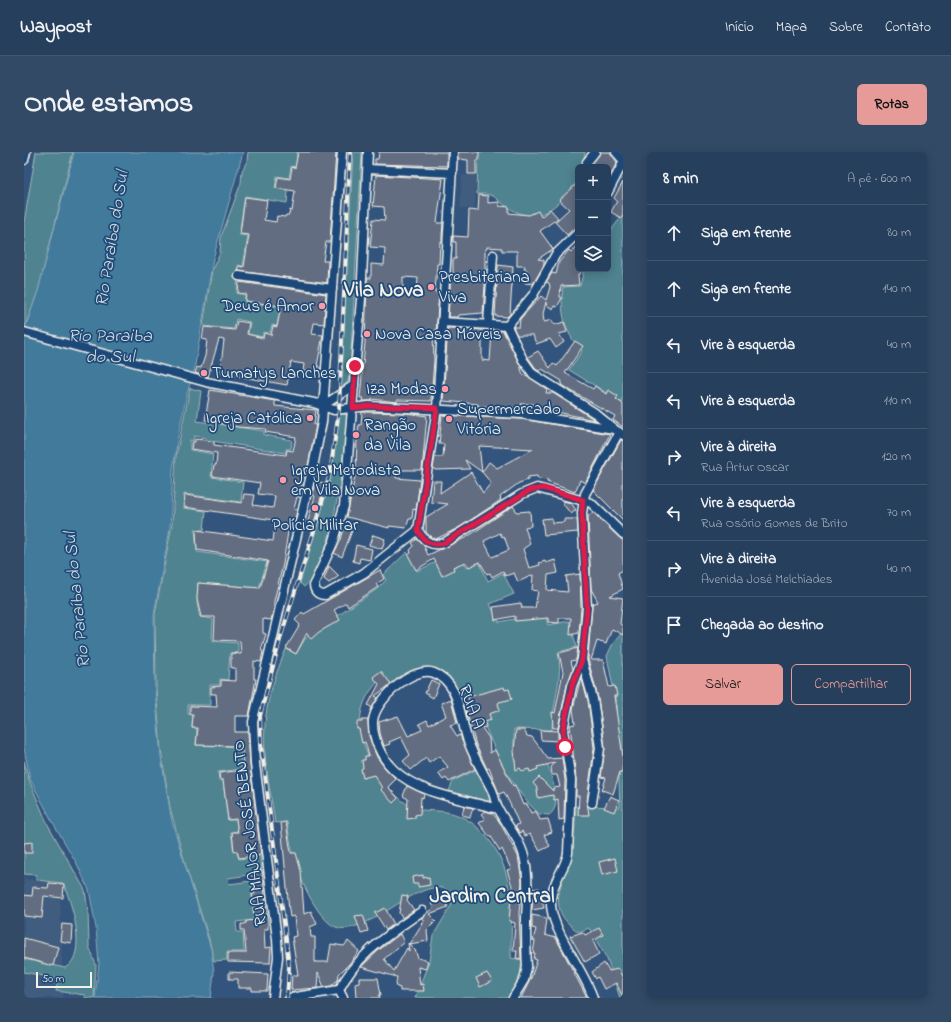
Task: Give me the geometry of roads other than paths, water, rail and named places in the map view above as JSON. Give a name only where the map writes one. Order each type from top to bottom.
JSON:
[{"type":"street","points":[[24,160],[26,152]]},
{"type":"street","name":"RUA MAJOR JOSÉ BENTO","points":[[273,998],[278,957],[277,939],[255,764],[253,722],[314,462],[324,405],[342,152]]},
{"type":"street","points":[[368,152],[353,408],[344,506],[334,541],[314,586],[316,591],[325,595],[364,574],[418,530],[437,408],[453,152]]},
{"type":"street","points":[[587,162],[595,152]]},
{"type":"street","points":[[616,152],[623,160]]},
{"type":"street","points":[[611,186],[623,164]]},
{"type":"street","points":[[368,169],[452,173]]},
{"type":"street","points":[[507,326],[533,295],[556,254],[575,236]]},
{"type":"street","points":[[488,324],[492,255]]},
{"type":"street","points":[[239,276],[332,289]]},
{"type":"street","points":[[442,322],[507,326]]},
{"type":"street","points":[[507,326],[523,360],[534,374],[601,417],[619,432]]},
{"type":"street","points":[[24,332],[206,382],[324,405],[339,410],[369,406],[437,408],[522,414],[619,432]]},
{"type":"street","points":[[324,405],[354,385]]},
{"type":"street","points":[[593,998],[585,978],[552,916],[551,903],[554,883],[565,863],[568,853],[571,780],[563,730],[572,686],[582,660],[587,608],[582,513],[583,500],[619,432]]},
{"type":"street","points":[[418,530],[424,539],[429,543],[444,543],[522,494],[537,488],[583,500],[597,507],[623,534]]},
{"type":"street","points":[[582,660],[593,699],[600,748],[592,803]]},
{"type":"street","name":"RUA A","points":[[498,809],[426,789],[402,777],[390,766],[377,742],[373,721],[380,704],[390,692],[412,676],[424,672],[436,674],[447,683],[457,701],[468,741],[492,791],[498,809],[519,843],[526,865],[526,970],[523,983],[513,998]]},
{"type":"street","points":[[339,990],[346,976],[361,957],[422,911]]},
{"type":"street","points":[[289,998],[339,990]]},
{"type":"street","points":[[339,990],[343,998]]},
{"type":"water","name":"Rio Paraiba do Sul","points":[[74,152],[243,152],[213,259],[194,371],[187,393],[178,436],[173,468],[170,529],[154,614],[155,690],[161,757],[172,822],[211,949],[214,972],[211,998],[95,998],[99,964],[96,928],[89,890],[77,864],[30,779],[24,748],[24,331],[38,291]]},
{"type":"railway","points":[[287,998],[289,967],[261,744],[260,716],[281,636],[317,521],[330,473],[339,410],[350,152]]},
{"type":"place","name":"Presbiteriana Viva","points":[[431,287]]},
{"type":"place","name":"Deus é Amor","points":[[322,306]]},
{"type":"place","name":"Nova Casa Móveis","points":[[367,334]]},
{"type":"place","name":"Tumatys Lanches","points":[[204,373]]},
{"type":"place","name":"Iza Modas","points":[[445,389]]},
{"type":"place","name":"Igreja Católica","points":[[310,418]]},
{"type":"place","name":"Supermercado Vitória","points":[[449,419]]},
{"type":"place","name":"Rangão da Vila","points":[[356,435]]},
{"type":"place","name":"Igreja Metodista em Vila Nova","points":[[283,480]]},
{"type":"place","name":"Polícia Militar","points":[[315,508]]},
{"type":"district","name":"Vila Nova","points":[[384,291]]},
{"type":"district","name":"Jardim Central","points":[[492,897]]},
{"type":"water label","name":"Rio Paraíba do Sul","points":[[113,239]]},
{"type":"water label","name":"Rio Paraíba do Sul","points":[[78,600]]}]
